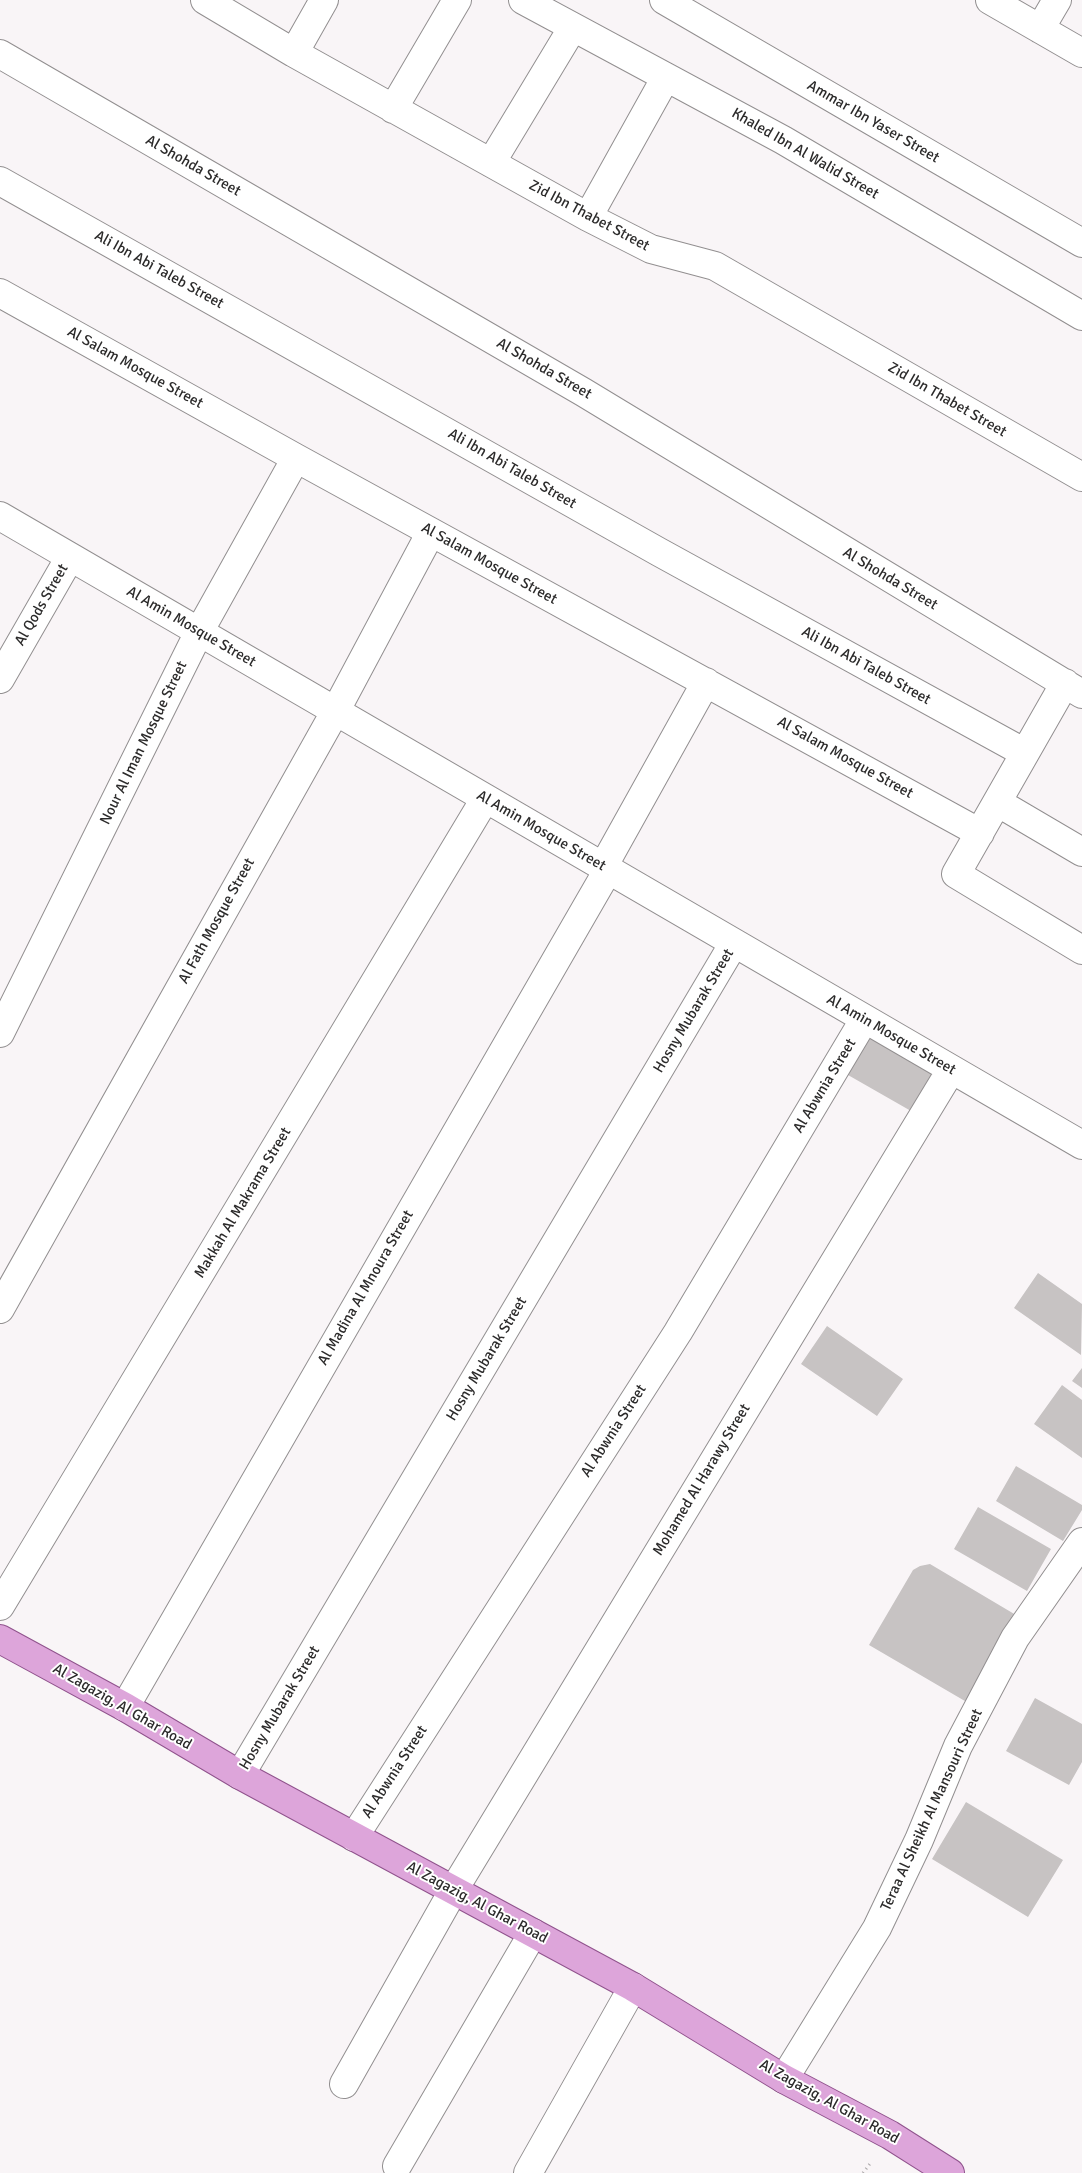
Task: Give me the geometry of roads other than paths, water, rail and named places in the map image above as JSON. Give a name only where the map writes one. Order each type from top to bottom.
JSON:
[{"type":"main road","name":"Al Zagazig, Al Ghar Road","points":[[0,1639],[125,1707],[240,1775],[633,1987],[784,2079],[890,2135],[950,2173]]},
{"type":"street","name":"Zid Ibn Thabet Street","points":[[205,0],[294,53],[588,217],[651,249],[715,266],[1082,477]]},
{"type":"street","points":[[294,53],[324,0]]},
{"type":"street","points":[[393,109],[457,0]]},
{"type":"street","name":"Khaled Ibn Al Walid Street","points":[[523,0],[783,140],[1082,316]]},
{"type":"street","name":"Ammar Ibn Yaser Street","points":[[664,0],[1082,243]]},
{"type":"street","points":[[990,0],[1082,53]]},
{"type":"street","points":[[1040,29],[1057,0]]},
{"type":"street","points":[[491,164],[573,27]]},
{"type":"street","name":"Al Shohda Street","points":[[0,54],[583,392],[1074,689]]},
{"type":"street","points":[[588,217],[666,77]]},
{"type":"street","name":"Ali Ibn Abi Taleb Street","points":[[0,181],[659,552],[1025,753]]},
{"type":"street","name":"Al Salam Mosque Street","points":[[0,293],[296,458],[980,833]]},
{"type":"street","name":"Nour Al Iman Mosque Street","points":[[0,1033],[199,632],[296,458]]},
{"type":"street","name":"Al Amin Mosque Street","points":[[0,516],[1082,1145]]},
{"type":"street","name":"Al Fath Mosque Street","points":[[0,1309],[335,712],[431,532]]},
{"type":"street","name":"Al Qods Street","points":[[0,679],[70,557]]},
{"type":"street","name":"Al Madina Al Mnoura Street","points":[[125,1707],[605,869],[706,682]]},
{"type":"street","points":[[1074,689],[1025,753],[956,874],[1082,950]]},
{"type":"street","name":"Makkah Al Makrama Street","points":[[0,1606],[485,799]]},
{"type":"street","points":[[997,802],[1082,852]]},
{"type":"street","name":"Hosny Mubarak Street","points":[[240,1775],[734,943]]},
{"type":"street","name":"Al Abwnia Street","points":[[354,1836],[678,1332],[864,1020]]},
{"type":"street","name":"Mohamed Al Harawy Street","points":[[344,2084],[453,1890],[952,1070]]},
{"type":"street","name":"Teraa Al Sheikh Al Mansouri Street","points":[[784,2079],[877,1928],[919,1840],[958,1746],[1015,1638],[1082,1542]]},
{"type":"street","points":[[397,2166],[534,1933]]},
{"type":"street","points":[[528,2173],[633,1987]]}]
